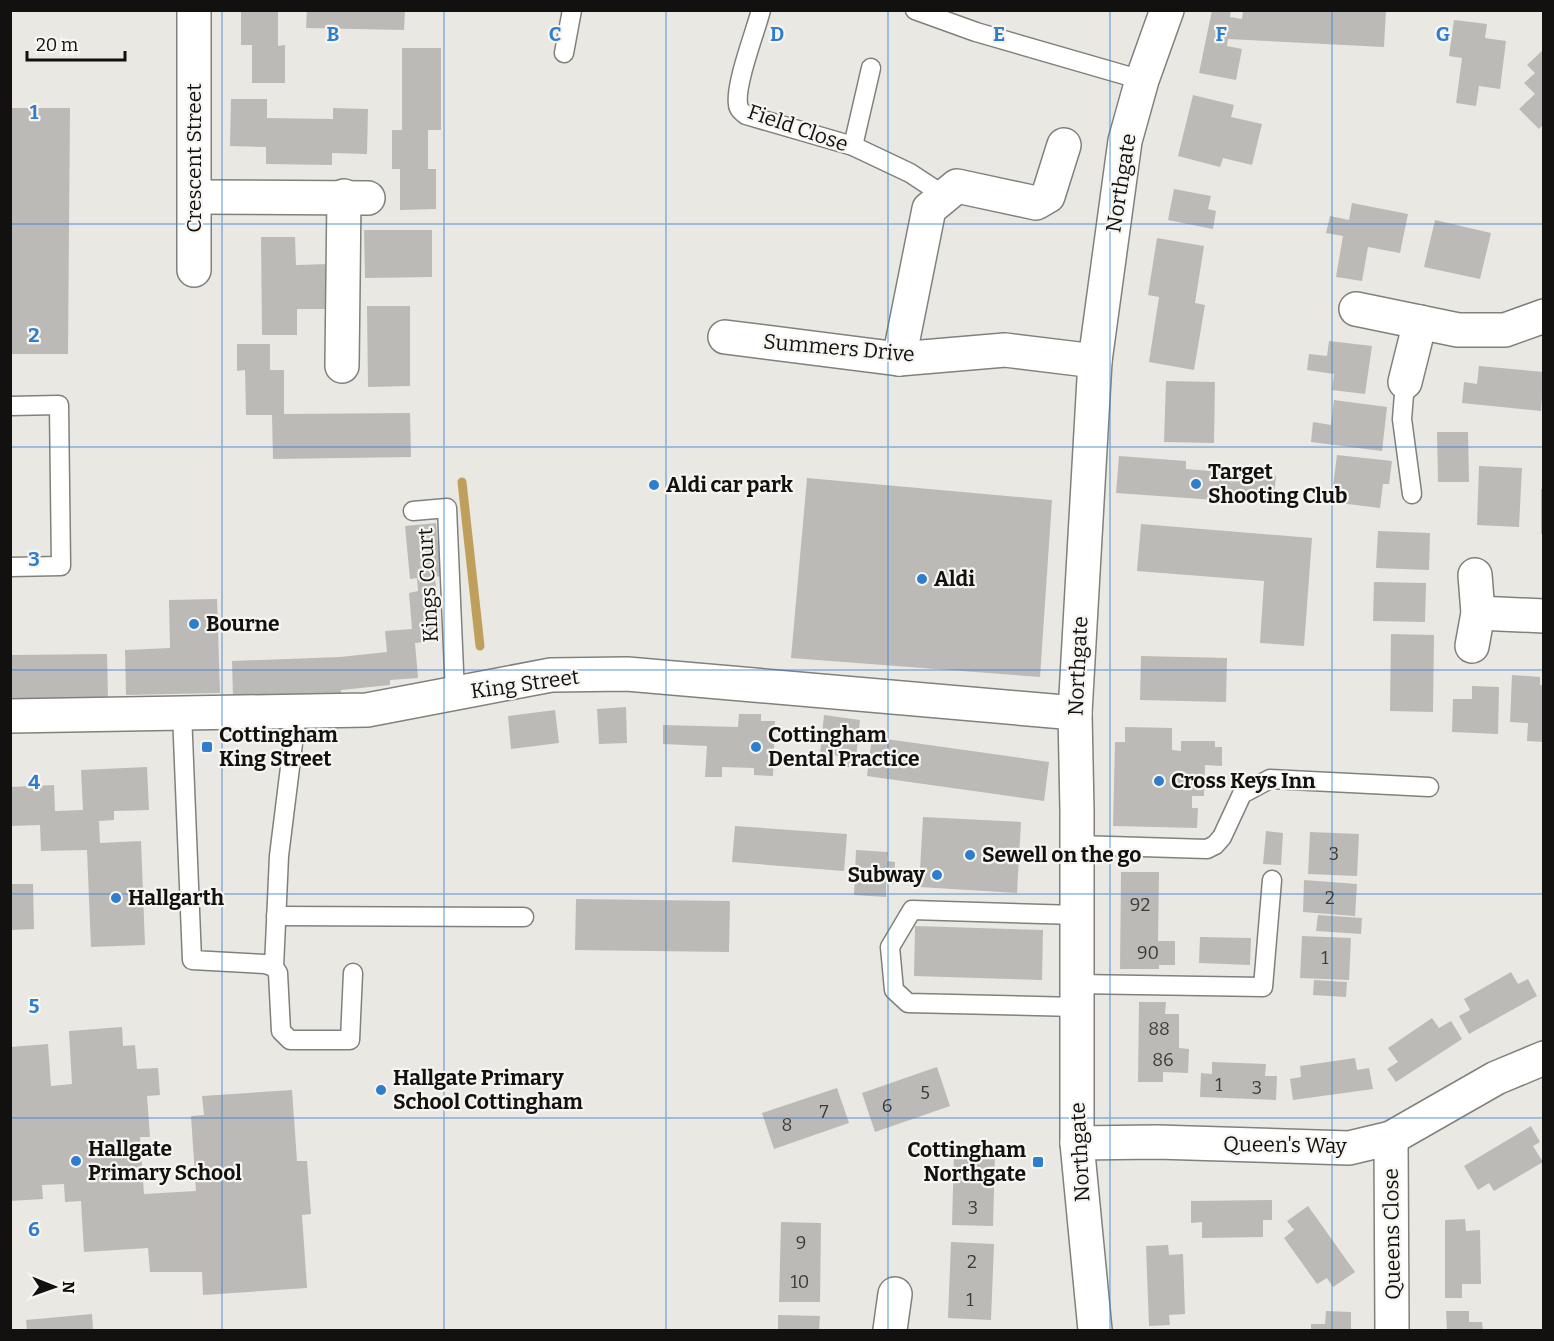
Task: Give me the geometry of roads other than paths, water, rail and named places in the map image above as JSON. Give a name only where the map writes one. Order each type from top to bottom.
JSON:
[{"type":"street","name":"Crescent Street","points":[[194,10],[194,270]]},
{"type":"street","name":"Northgate","points":[[1095,1330],[1077,1143],[1075,713],[1095,361],[1125,141],[1142,80],[1167,10]]},
{"type":"street","points":[[899,359],[930,209],[957,186],[1036,203],[1048,196],[1065,145]]},
{"type":"street","points":[[195,197],[356,197],[342,366]]},
{"type":"street","points":[[1356,309],[1458,330],[1505,330],[1544,316]]},
{"type":"street","points":[[1405,382],[1420,322]]},
{"type":"street","name":"Summers Drive","points":[[725,337],[899,359],[1005,350],[1095,361]]},
{"type":"street","points":[[1472,646],[1478,613],[1475,574]]},
{"type":"street","points":[[1478,613],[1544,616]]},
{"type":"street","name":"King Street","points":[[10,716],[367,710],[551,675],[627,674],[1075,713]]},
{"type":"street","name":"Queen's Way","points":[[1077,1143],[1157,1142],[1349,1148],[1391,1138],[1497,1078],[1544,1058]]},
{"type":"street","name":"Queens Close","points":[[1391,1138],[1392,1330]]},
{"type":"street","points":[[890,1330],[895,1294]]},
{"type":"lane","points":[[564,53],[572,10]]},
{"type":"lane","name":"Field Close","points":[[760,10],[740,80],[737,103],[740,110],[746,115],[853,146],[910,173],[945,196]]},
{"type":"lane","points":[[915,10],[976,32],[1142,80]]},
{"type":"lane","points":[[853,146],[871,68]]},
{"type":"lane","points":[[1405,382],[1403,425],[1412,494]]},
{"type":"lane","points":[[10,406],[59,405],[61,566],[10,567]]},
{"type":"lane","name":"Kings Court","points":[[412,511],[447,508],[455,693]]},
{"type":"lane","points":[[297,711],[279,856],[274,967],[278,973],[281,1031],[290,1040],[350,1040],[353,973]]},
{"type":"lane","points":[[182,713],[192,960],[265,964],[274,967]]},
{"type":"lane","points":[[1077,845],[1207,849],[1215,845],[1222,837],[1242,794],[1270,779],[1430,787]]},
{"type":"lane","points":[[1077,915],[912,909],[890,947],[894,990],[908,1003],[1263,987],[1272,880]]},
{"type":"lane","points":[[276,916],[524,917]]},
{"type":"waterway","points":[[462,482],[480,646]]},
{"type":"place","name":"Target Shooting Club","points":[[1196,484]]},
{"type":"place","name":"Aldi car park","points":[[654,485]]},
{"type":"place","name":"Aldi","points":[[922,579]]},
{"type":"place","name":"Bourne","points":[[194,624]]},
{"type":"place","name":"Cottingham King Street","points":[[207,747]]},
{"type":"place","name":"Cottingham Dental Practice","points":[[756,747]]},
{"type":"place","name":"Cross Keys Inn","points":[[1159,781]]},
{"type":"place","name":"Sewell on the go","points":[[970,855]]},
{"type":"place","name":"Subway","points":[[937,875]]},
{"type":"place","name":"Hallgarth","points":[[116,898]]},
{"type":"place","name":"Hallgate Primary School Cottingham","points":[[381,1090]]},
{"type":"place","name":"Hallgate Primary School","points":[[76,1161]]},
{"type":"place","name":"Cottingham Northgate","points":[[1038,1162]]}]
